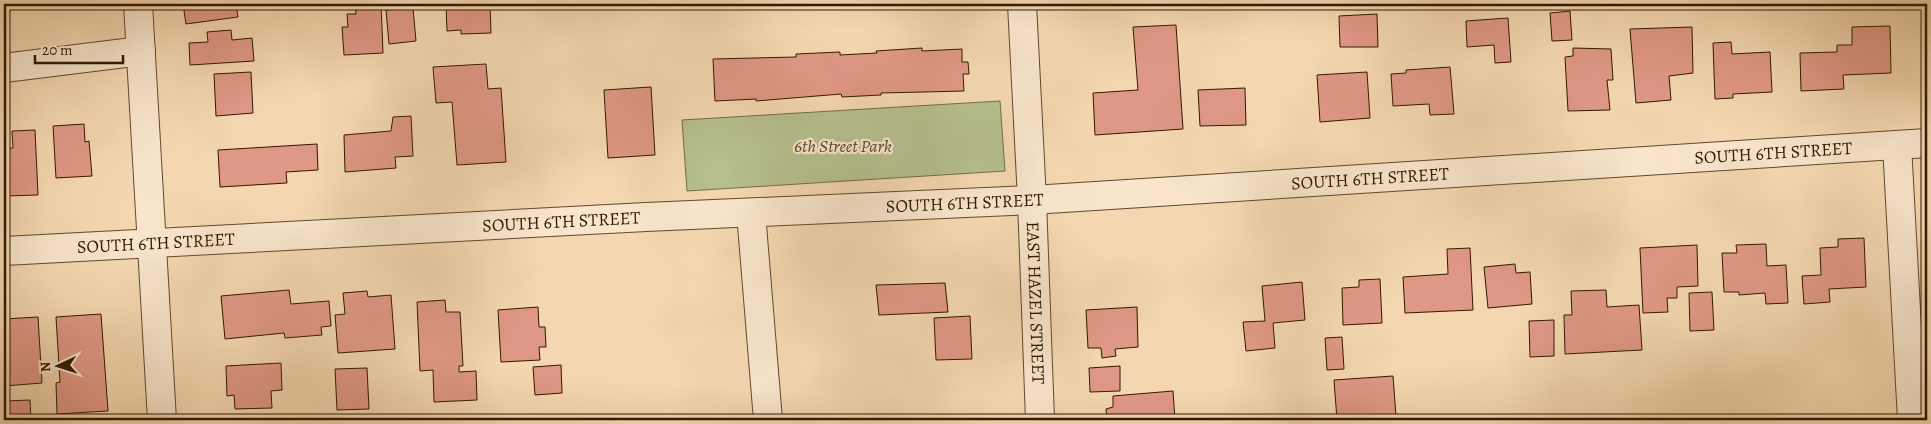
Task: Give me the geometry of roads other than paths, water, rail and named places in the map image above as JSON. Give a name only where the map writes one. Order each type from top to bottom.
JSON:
[{"type":"street","points":[[138,4],[154,243],[162,420]]},
{"type":"street","name":"EAST HAZEL STREET","points":[[1022,4],[1032,200],[1040,420]]},
{"type":"street","points":[[4,68],[142,51]]},
{"type":"street","name":"SOUTH 6TH STREET","points":[[4,252],[751,212],[1032,200],[1927,143]]},
{"type":"street","points":[[1896,145],[1912,420]]},
{"type":"street","points":[[751,212],[768,420]]},
{"type":"park label","name":"6th Street Park","points":[[843,146]]}]
